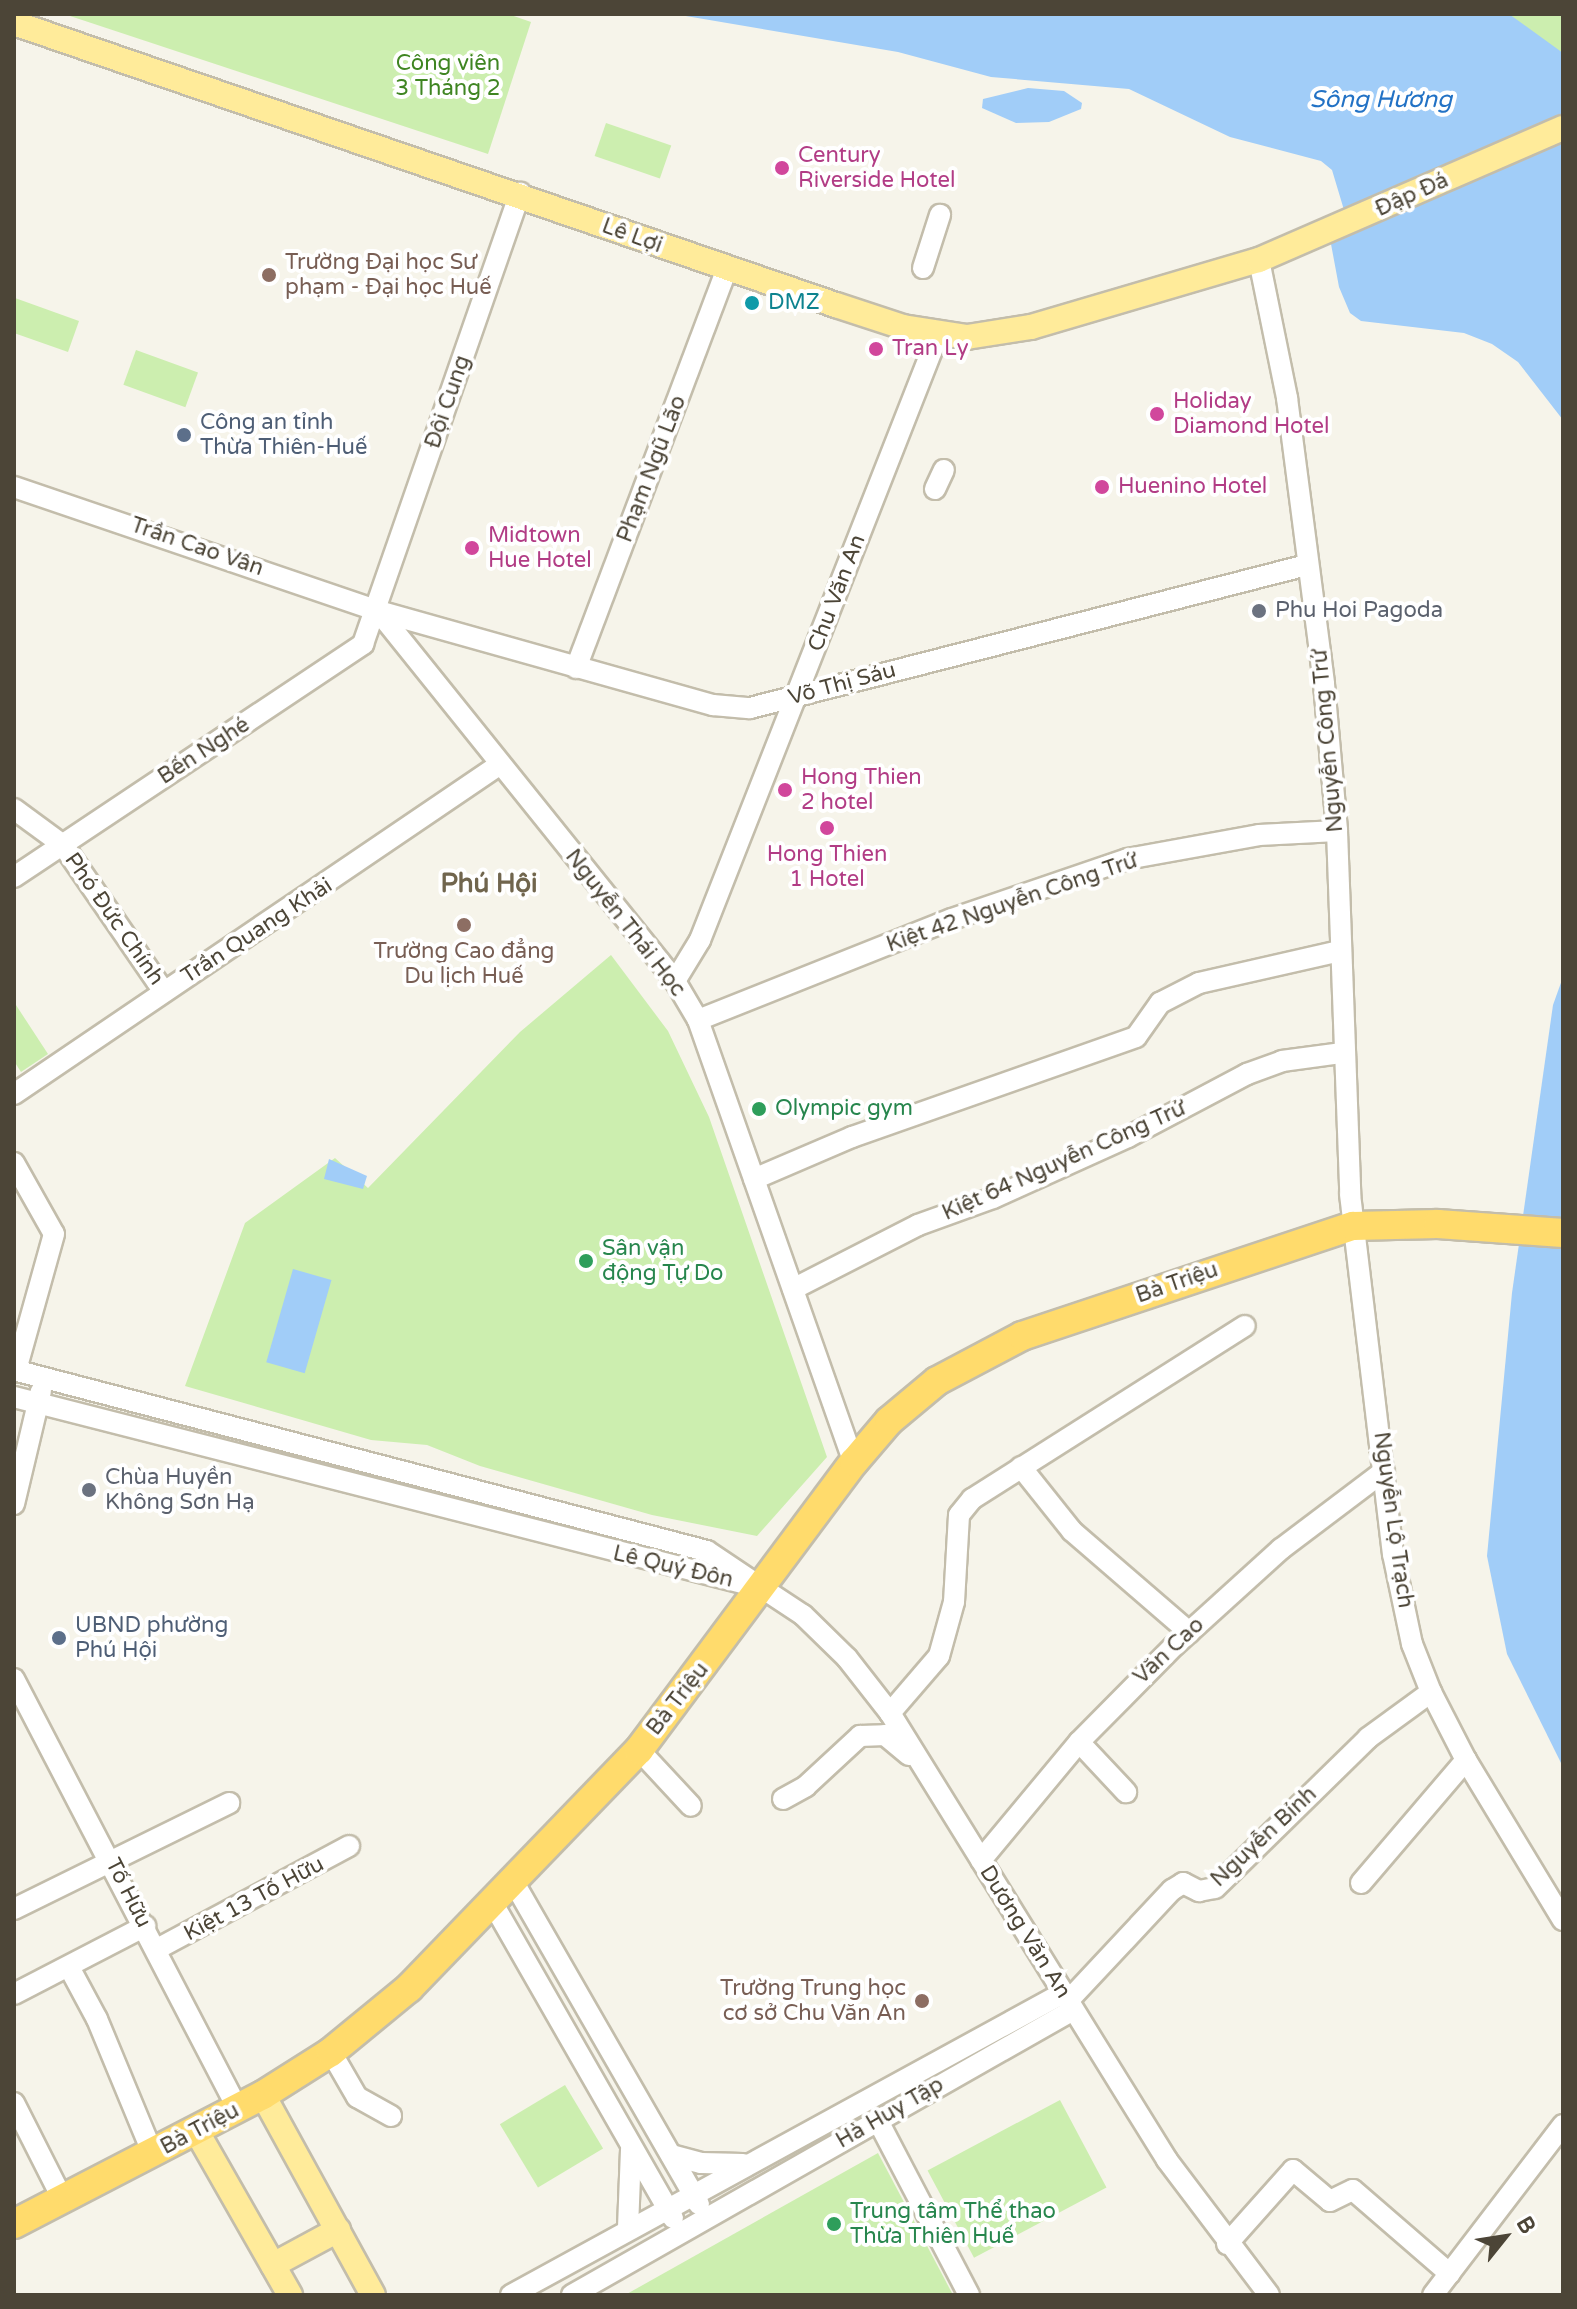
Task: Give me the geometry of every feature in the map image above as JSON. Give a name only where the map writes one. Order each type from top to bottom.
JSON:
[{"type":"highway","name":"Bà Triệu","points":[[14,2224],[197,2132],[263,2095],[331,2052],[409,1988],[639,1750],[854,1462],[889,1421],[937,1381],[1022,1336],[1353,1226],[1438,1224],[1563,1233]]},
{"type":"main road","name":"Lê Lợi","points":[[14,23],[520,193],[727,269],[938,335],[967,337],[1031,327],[1259,260]]},
{"type":"main road","name":"Đập Đá","points":[[1259,260],[1563,128]]},
{"type":"main road","points":[[263,2095],[373,2295]]},
{"type":"main road","points":[[197,2132],[290,2295]]},
{"type":"main road","points":[[273,2265],[338,2230]]},
{"type":"street","name":"Đội Cung","points":[[378,611],[520,193]]},
{"type":"street","points":[[923,268],[940,215]]},
{"type":"street","name":"Nguyễn Công Trứ","points":[[1259,260],[1287,398],[1324,684],[1337,831],[1342,1053],[1353,1226]]},
{"type":"street","name":"Phạm Ngũ Lão","points":[[576,668],[727,269]]},
{"type":"street","name":"Chu Văn An","points":[[675,981],[700,940],[798,698],[938,335]]},
{"type":"street","points":[[935,489],[944,470]]},
{"type":"street","name":"Trần Cao Vân","points":[[14,487],[378,611]]},
{"type":"street","name":"Võ Thị Sáu","points":[[378,611],[713,705],[750,708],[1307,565]]},
{"type":"street","name":"Nguyễn Thái Học","points":[[378,611],[675,981],[698,1020],[854,1462]]},
{"type":"street","name":"Bến Nghé","points":[[14,877],[363,644],[378,611]]},
{"type":"street","name":"Trần Quang Khải","points":[[14,1094],[499,765]]},
{"type":"street","name":"Phó Đức Chính","points":[[14,809],[63,845],[164,992]]},
{"type":"street","name":"Kiệt 42 Nguyễn Công Trứ","points":[[698,1020],[952,919],[1127,859],[1259,835],[1337,831]]},
{"type":"street","points":[[754,1179],[852,1137],[1136,1037],[1160,1003],[1199,983],[1340,951]]},
{"type":"street","name":"Kiệt 64 Nguyễn Công Trứ","points":[[793,1289],[918,1225],[993,1198],[1128,1137],[1247,1074],[1282,1061],[1342,1053]]},
{"type":"street","points":[[14,1163],[54,1234],[15,1370]]},
{"type":"street","name":"Nguyễn Lộ Trạch","points":[[1353,1226],[1404,1611],[1431,1692],[1466,1760],[1563,1920]]},
{"type":"street","points":[[890,1713],[915,1689],[939,1656],[954,1602],[959,1515],[989,1485],[1096,1425],[1170,1369],[1245,1326]]},
{"type":"street","name":"Lê Quý Đôn","points":[[15,1370],[707,1551],[762,1588]]},
{"type":"street","points":[[14,1504],[44,1378]]},
{"type":"street","name":"Lê Quý Đôn","points":[[14,1397],[762,1588]]},
{"type":"street","points":[[1021,1467],[1072,1531],[1189,1632]]},
{"type":"street","name":"Văn Cao","points":[[981,1860],[1079,1742],[1189,1632],[1281,1549],[1384,1471]]},
{"type":"street","points":[[418,1502],[424,1476]]},
{"type":"street","name":"Dương Văn An","points":[[762,1588],[803,1615],[847,1658],[890,1713],[1068,2002],[1227,2244],[1269,2295]]},
{"type":"street","name":"Tố Hữu","points":[[14,1679],[111,1860],[238,2109]]},
{"type":"street","name":"Nguyễn Bính","points":[[1068,2002],[1172,1890],[1183,1883],[1199,1891],[1215,1888],[1368,1738],[1431,1692]]},
{"type":"street","points":[[783,1799],[806,1786],[860,1736],[871,1734],[897,1741],[927,1771]]},
{"type":"street","points":[[1079,1742],[1126,1792]]},
{"type":"street","points":[[639,1750],[691,1806]]},
{"type":"street","points":[[1361,1883],[1466,1760]]},
{"type":"street","points":[[14,1909],[229,1803]]},
{"type":"street","name":"Kiệt 13 Tố Hữu","points":[[157,1949],[349,1846]]},
{"type":"street","points":[[513,1881],[708,2218]]},
{"type":"street","points":[[492,1902],[681,2233]]},
{"type":"street","points":[[14,1994],[145,1926]]},
{"type":"street","points":[[69,1967],[97,2019],[153,2154]]},
{"type":"street","name":"Hà Huy Tập","points":[[511,2295],[628,2228],[941,2059],[1068,2002]]},
{"type":"street","name":"Hà Huy Tập","points":[[572,2295],[951,2078],[1068,2002]]},
{"type":"street","points":[[331,2052],[357,2097],[391,2116]]},
{"type":"street","points":[[941,2059],[951,2078]]},
{"type":"street","points":[[14,2103],[63,2200]]},
{"type":"street","points":[[877,2119],[969,2295]]},
{"type":"street","points":[[1433,2295],[1563,2125]]},
{"type":"street","points":[[811,2129],[820,2153]]},
{"type":"street","points":[[628,2228],[631,2141]]},
{"type":"street","name":"Hà Huy Tập","points":[[671,2155],[701,2163],[747,2164]]},
{"type":"street","points":[[1227,2244],[1293,2170],[1330,2201],[1353,2190],[1450,2274]]},
{"type":"green space","name":"Công viên 3 Tháng 2","points":[[64,14],[508,14],[531,22],[488,154]]},
{"type":"green space","points":[[1509,14],[1563,14],[1563,53],[1536,38]]},
{"type":"green space","points":[[606,123],[671,145],[660,179],[595,156]]},
{"type":"green space","points":[[15,298],[79,321],[68,352],[14,333]]},
{"type":"green space","points":[[136,350],[198,373],[185,407],[123,385]]},
{"type":"green space","points":[[611,955],[668,1031],[709,1117],[827,1457],[757,1536],[652,1515],[480,1466],[427,1445],[371,1440],[185,1386],[245,1223],[335,1158],[368,1188],[520,1032]]},
{"type":"green space","points":[[14,1002],[48,1054],[21,1072],[14,1061]]},
{"type":"green space","points":[[565,2085],[603,2148],[538,2188],[500,2124]]},
{"type":"green space","points":[[1060,2100],[1106,2187],[974,2258],[928,2170]]},
{"type":"green space","name":"Trung tâm Thể thao Thừa Thiên Huế","points":[[878,2153],[953,2295],[625,2295]]},
{"type":"water","name":"Sông Hương","points":[[674,14],[1509,14],[1563,53],[1563,114],[1344,210],[1332,170],[1321,161],[1230,137],[1129,89],[991,77],[898,52]]},
{"type":"water","points":[[1028,88],[1064,91],[1082,103],[1081,109],[1049,122],[1016,123],[982,108],[983,99]]},
{"type":"water","points":[[1563,141],[1563,420],[1518,362],[1492,344],[1464,333],[1361,321],[1350,313],[1339,287],[1331,244]]},
{"type":"water","points":[[1563,977],[1563,1767],[1507,1654],[1487,1556],[1512,1293],[1553,1005]]},
{"type":"water","points":[[329,1159],[367,1176],[363,1189],[324,1179]]},
{"type":"water","points":[[293,1269],[331,1280],[305,1373],[266,1362]]},
{"type":"place","name":"Century Riverside Hotel","points":[[782,168]]},
{"type":"place","name":"Trường Đại học Sư phạm - Đại học Huế","points":[[269,275]]},
{"type":"place","name":"DMZ","points":[[752,303]]},
{"type":"place","name":"Tran Ly","points":[[876,349]]},
{"type":"place","name":"Holiday Diamond Hotel","points":[[1157,414]]},
{"type":"place","name":"Công an tỉnh Thừa Thiên-Huế","points":[[184,435]]},
{"type":"place","name":"Huenino Hotel","points":[[1102,487]]},
{"type":"place","name":"Midtown Hue Hotel","points":[[472,548]]},
{"type":"place","name":"Phu Hoi Pagoda","points":[[1259,611]]},
{"type":"place","name":"Hong Thien 2 hotel","points":[[785,790]]},
{"type":"place","name":"Hong Thien 1 Hotel","points":[[827,828]]},
{"type":"place","name":"Trường Cao đẳng Du lịch Huế","points":[[464,925]]},
{"type":"place","name":"Olympic gym","points":[[759,1109]]},
{"type":"place","name":"Sân vận động Tự Do","points":[[586,1261]]},
{"type":"place","name":"Chùa Huyền Không Sơn Hạ","points":[[89,1490]]},
{"type":"place","name":"UBND phường Phú Hội","points":[[59,1638]]},
{"type":"place","name":"Trường Trung học cơ sở Chu Văn An","points":[[922,2001]]},
{"type":"place","name":"Trung tâm Thể thao Thừa Thiên Huế","points":[[834,2224]]},
{"type":"district","name":"Phú Hội","points":[[489,884]]}]
